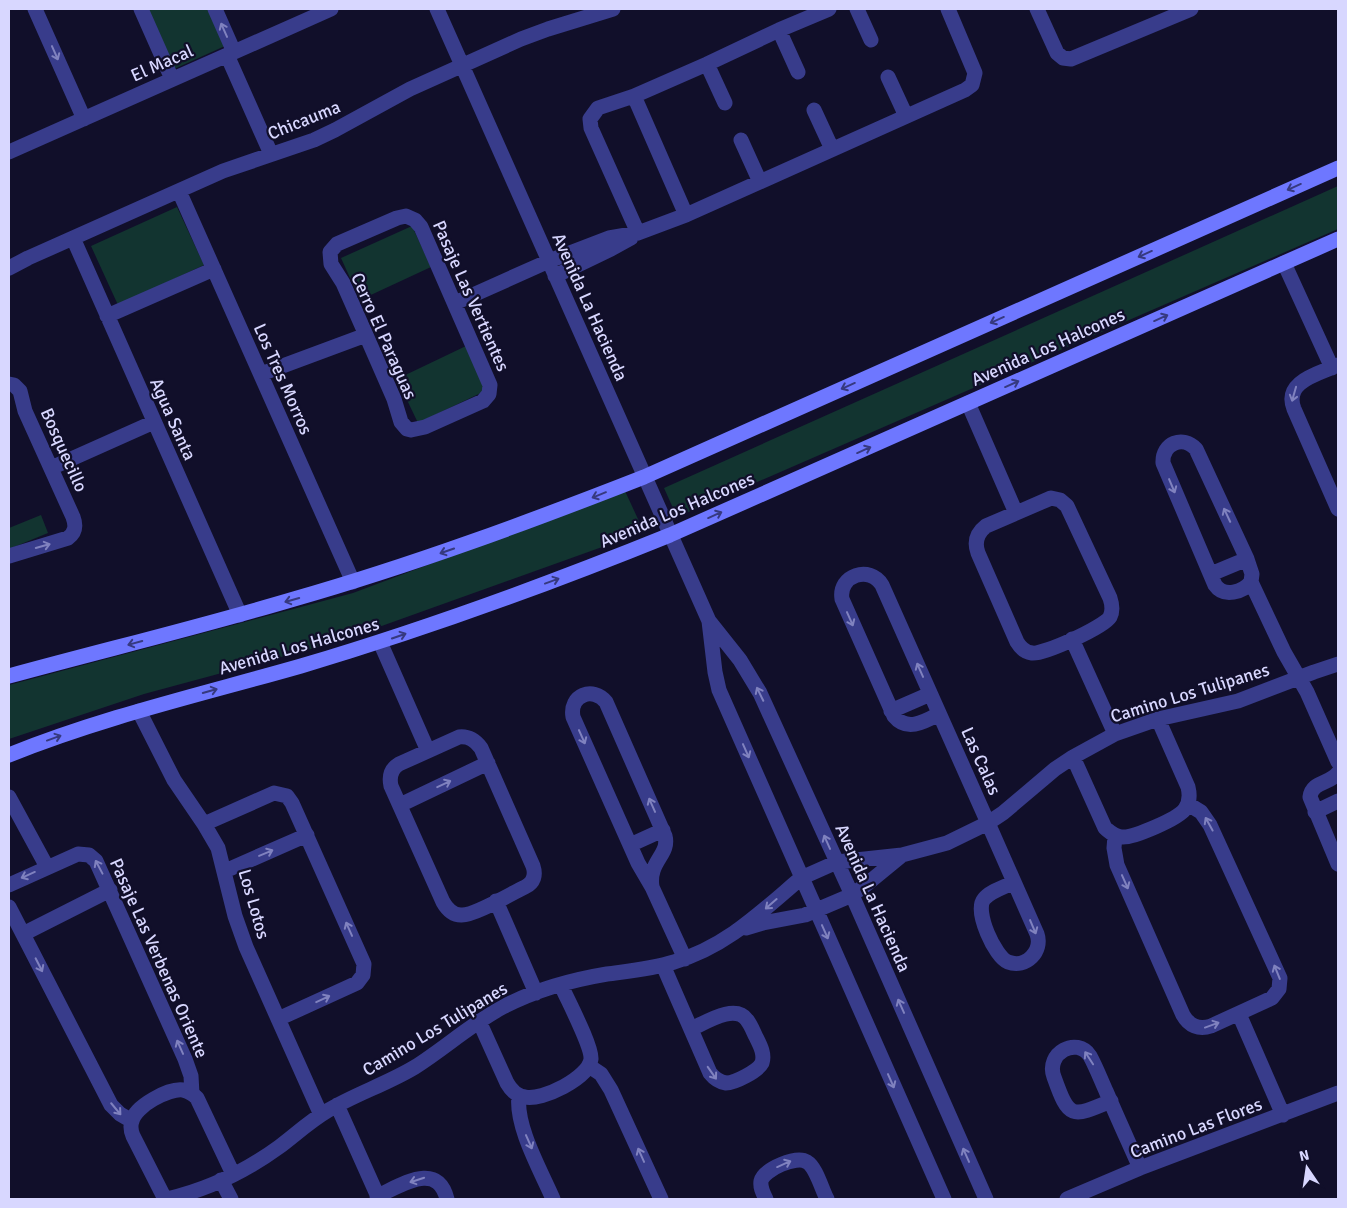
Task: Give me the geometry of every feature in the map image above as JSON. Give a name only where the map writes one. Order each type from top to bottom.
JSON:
[{"type":"street","points":[[35,9],[84,119]]},
{"type":"street","points":[[141,9],[172,80]]},
{"type":"street","points":[[215,9],[271,154]]},
{"type":"street","name":"Avenida La Hacienda","points":[[437,9],[709,621],[734,651],[754,681],[852,895],[986,1199]]},
{"type":"street","name":"Chicauma","points":[[9,268],[223,171],[306,143],[335,130],[410,89],[534,34],[613,9]]},
{"type":"street","points":[[638,233],[590,123],[592,114],[598,108],[634,96],[829,9]]},
{"type":"street","points":[[858,9],[872,40]]},
{"type":"street","points":[[455,303],[549,261],[609,238],[638,233],[686,215],[966,90],[974,81],[974,69],[948,9]]},
{"type":"street","points":[[1037,9],[1057,53],[1067,59],[1075,58],[1190,9]]},
{"type":"street","name":"El Macal","points":[[9,152],[325,10]]},
{"type":"street","points":[[779,30],[798,72]]},
{"type":"street","points":[[707,64],[725,103]]},
{"type":"street","points":[[888,77],[906,116]]},
{"type":"street","points":[[634,96],[686,215]]},
{"type":"street","points":[[814,110],[832,149]]},
{"type":"street","points":[[742,140],[760,182]]},
{"type":"street","points":[[9,676],[240,615],[353,582],[500,532],[644,477],[1338,168]]},
{"type":"street","name":"Los Tres Morros","points":[[179,191],[353,582]]},
{"type":"street","name":"Pasaje Las Vertientes","points":[[330,252],[338,244],[397,218],[411,218],[421,227],[489,380],[490,390],[489,394],[479,403],[425,427],[411,430]]},
{"type":"street","points":[[555,276],[612,249],[638,233]]},
{"type":"street","name":"Agua Santa","points":[[72,238],[240,615]]},
{"type":"street","name":"Avenida Los Halcones","points":[[9,756],[63,735],[380,642],[520,594],[670,535],[1338,239]]},
{"type":"street","name":"Cerro El Paraguas","points":[[330,252],[331,264],[343,283],[366,334],[394,399],[401,422],[407,429],[411,430]]},
{"type":"street","points":[[1284,263],[1335,366],[1302,381],[1295,388],[1291,398],[1294,409],[1338,509]]},
{"type":"street","points":[[107,316],[214,269]]},
{"type":"street","points":[[261,374],[366,334]]},
{"type":"street","name":"Bosquecillo","points":[[9,556],[64,540],[72,535],[73,524],[51,468],[25,411],[20,391],[11,384]]},
{"type":"street","points":[[968,404],[1016,513]]},
{"type":"street","points":[[51,468],[154,422]]},
{"type":"street","points":[[1251,582],[1246,587],[1226,593],[1218,589],[1163,463],[1164,453],[1173,443],[1188,442],[1196,449],[1248,559],[1252,574],[1251,582],[1284,652],[1307,692],[1338,773],[1317,785],[1312,790],[1310,797],[1338,864]]},
{"type":"street","points":[[1056,498],[1064,502],[1069,510],[1106,589],[1112,608],[1109,618],[1101,626],[1072,639],[1033,654],[1023,650],[1017,642],[978,553],[976,543],[982,529],[1047,499],[1056,498]]},
{"type":"street","points":[[1210,574],[1248,559]]},
{"type":"street","name":"Las Calas","points":[[891,711],[842,599],[843,586],[853,576],[867,574],[880,581],[988,823],[1037,934],[1039,944],[1035,953],[1032,957],[1018,963],[1008,962],[998,954],[980,909],[984,899],[989,894],[1014,882]]},
{"type":"street","name":"Avenida La Hacienda","points":[[709,621],[714,672],[720,690],[801,878],[944,1199]]},
{"type":"street","points":[[1072,639],[1115,734]]},
{"type":"street","points":[[380,642],[428,751]]},
{"type":"street","name":"Camino Los Tulipanes","points":[[166,1199],[202,1188],[265,1157],[337,1105],[414,1067],[479,1021],[511,1003],[560,985],[685,959],[712,947],[740,930],[801,878],[837,862],[880,864],[902,855],[947,843],[988,823],[1049,773],[1073,757],[1115,734],[1158,719],[1238,702],[1338,664]]},
{"type":"street","points":[[652,887],[654,864],[666,845],[663,830],[606,702],[594,693],[582,694],[574,704],[573,717],[638,863],[652,887],[685,959]]},
{"type":"street","points":[[930,694],[891,711],[897,720],[911,725],[923,722],[939,714]]},
{"type":"street","name":"Los Lotos","points":[[140,711],[174,780],[218,848],[243,939],[322,1115]]},
{"type":"street","points":[[1073,757],[1105,828],[1115,836],[1128,837],[1157,826],[1182,813],[1188,804],[1190,793],[1158,719]]},
{"type":"street","points":[[464,737],[474,740],[478,744],[488,763],[535,870],[534,878],[529,885],[496,901],[460,915],[449,910],[443,902],[390,782],[391,773],[399,764],[454,739],[464,737]]},
{"type":"street","points":[[400,805],[488,763]]},
{"type":"street","points":[[204,824],[270,795],[283,794],[292,803],[364,964],[363,975],[357,983],[278,1019]]},
{"type":"street","points":[[9,797],[47,867],[9,884]]},
{"type":"street","points":[[1315,812],[1338,801]]},
{"type":"street","points":[[1115,836],[1114,848],[1117,865],[1186,1020],[1194,1027],[1206,1028],[1239,1014],[1272,998],[1279,989],[1280,978],[1210,825],[1201,812],[1188,804]]},
{"type":"street","points":[[630,845],[663,830]]},
{"type":"street","points":[[225,871],[307,835]]},
{"type":"street","name":"Pasaje Las Verbenas Oriente","points":[[47,867],[78,854],[89,855],[99,865],[185,1058],[191,1076],[192,1094]]},
{"type":"street","points":[[638,863],[650,866],[654,864]]},
{"type":"street","name":"Camino Los Tulipanes","points":[[740,930],[763,923],[805,915],[852,895],[880,864]]},
{"type":"street","points":[[23,934],[110,890]]},
{"type":"street","points":[[496,901],[536,993]]},
{"type":"street","points":[[9,907],[112,1105],[120,1114],[132,1121]]},
{"type":"street","points":[[663,965],[691,1030],[710,1072],[716,1080],[725,1082],[735,1081],[757,1070],[762,1062],[763,1052],[747,1019],[739,1014],[730,1013],[691,1030]]},
{"type":"street","points":[[479,1021],[507,1084],[514,1092],[519,1096],[530,1098],[547,1093],[582,1075],[589,1066],[591,1059],[588,1045],[560,985]]},
{"type":"street","points":[[1239,1014],[1283,1115]]},
{"type":"street","points":[[1110,1101],[1082,1113],[1070,1110],[1064,1103],[1052,1072],[1052,1064],[1059,1052],[1075,1047],[1088,1053],[1110,1101],[1140,1168]]},
{"type":"street","points":[[589,1066],[601,1074],[611,1090],[661,1199]]},
{"type":"street","points":[[166,1199],[133,1136],[131,1131],[132,1121],[138,1109],[159,1097],[177,1090],[188,1091],[199,1103],[227,1177],[231,1199]]},
{"type":"street","name":"Camino Las Flores","points":[[1067,1199],[1140,1168],[1338,1093]]},
{"type":"street","points":[[519,1096],[520,1122],[554,1199]]},
{"type":"street","points":[[337,1105],[378,1198],[410,1182],[425,1177],[439,1183],[447,1199]]},
{"type":"street","points":[[766,1199],[761,1187],[764,1175],[770,1170],[797,1159],[804,1160],[811,1165],[826,1199]]},
{"type":"green space","points":[[148,9],[208,9],[225,46],[174,69]]},
{"type":"green space","points":[[1338,186],[1338,229],[677,517],[664,488]]},
{"type":"green space","points":[[177,207],[204,265],[118,305],[91,246]]},
{"type":"green space","points":[[412,226],[431,267],[360,300],[341,258]]},
{"type":"green space","points":[[466,346],[487,390],[418,423],[397,379]]},
{"type":"green space","points":[[625,491],[644,532],[337,642],[144,694],[9,739],[9,685],[353,593]]},
{"type":"green space","points":[[41,515],[48,533],[9,549],[9,528]]}]
